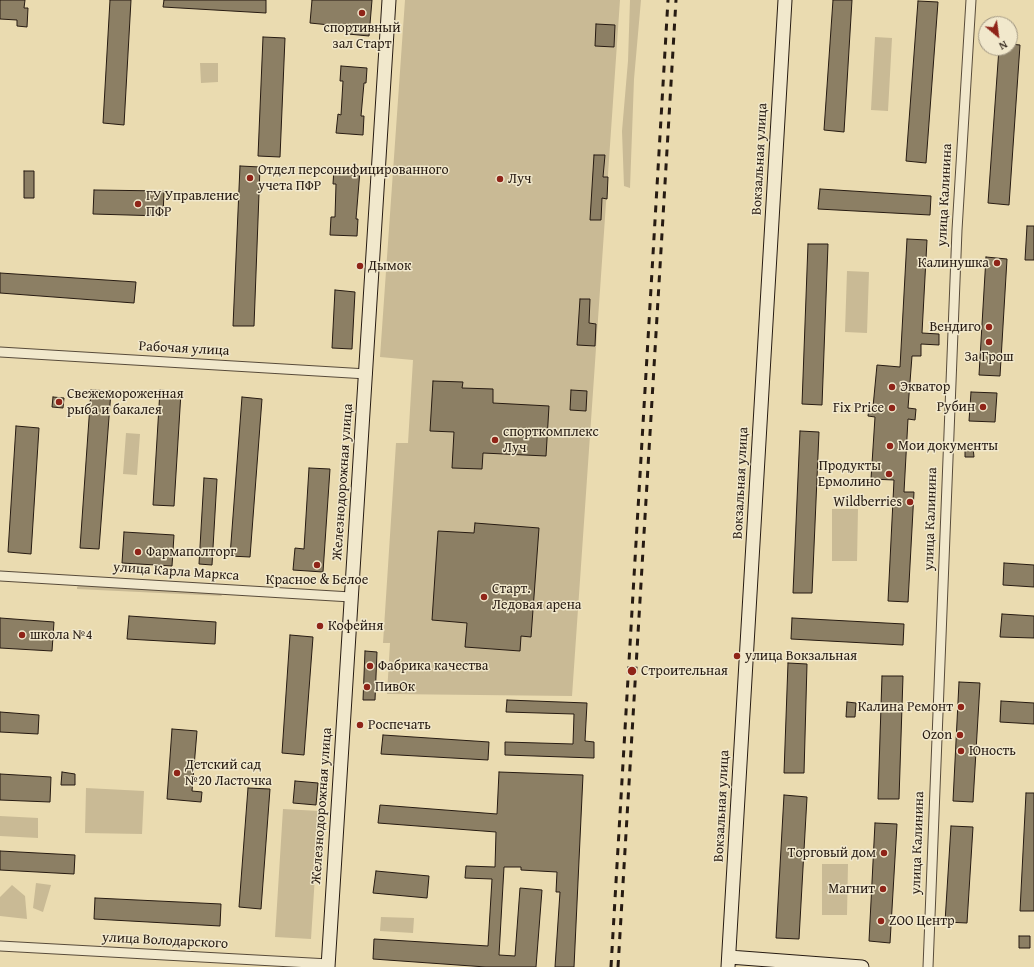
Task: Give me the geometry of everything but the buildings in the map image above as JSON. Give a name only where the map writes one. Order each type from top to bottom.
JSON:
[{"type":"street","name":"Железнодорожная улица","points":[[329,966],[351,597],[367,374],[389,0]]},
{"type":"street","name":"Вокзальная улица","points":[[728,962],[785,0]]},
{"type":"street","name":"улица Калинина","points":[[928,967],[957,230],[971,0]]},
{"type":"street","name":"Рабочая улица","points":[[0,352],[367,374]]},
{"type":"street","name":"улица Карла Маркса","points":[[0,576],[351,597]]},
{"type":"street","name":"улица Володарского","points":[[0,946],[329,966]]},
{"type":"street","points":[[728,962],[862,967]]},
{"type":"shaded area","name":"Луч","points":[[405,0],[620,0],[572,696],[387,694],[390,643],[383,643],[396,443],[408,443],[413,360],[380,357]]},
{"type":"shaded area","points":[[630,0],[641,0],[634,79],[630,188],[624,186],[622,131],[628,61]]},
{"type":"shaded area","points":[[875,37],[892,38],[888,111],[871,110]]},
{"type":"shaded area","points":[[200,63],[218,63],[218,82],[201,83]]},
{"type":"shaded area","points":[[847,271],[869,272],[867,333],[845,332]]},
{"type":"shaded area","points":[[126,433],[140,434],[137,475],[123,474]]},
{"type":"shaded area","points":[[832,509],[858,509],[857,561],[832,561]]},
{"type":"shaded area","points":[[80,585],[220,593],[222,596],[77,589]]},
{"type":"shaded area","points":[[86,788],[144,791],[142,834],[85,833]]},
{"type":"shaded area","points":[[283,809],[319,811],[311,939],[275,937]]},
{"type":"shaded area","points":[[0,816],[38,818],[38,838],[0,836]]},
{"type":"shaded area","points":[[822,864],[848,864],[847,915],[822,915]]},
{"type":"shaded area","points":[[36,883],[51,885],[43,912],[33,908]]},
{"type":"shaded area","points":[[12,885],[25,896],[27,919],[0,916],[0,897]]},
{"type":"shaded area","points":[[381,917],[414,918],[413,933],[380,931]]},
{"type":"railway","points":[[611,967],[668,0]]},
{"type":"railway","points":[[618,967],[676,0]]},
{"type":"place","name":"спортивный зал Старт","points":[[362,13]]},
{"type":"place","name":"Отдел персонифицированного учета ПФР","points":[[250,178]]},
{"type":"place","name":"Луч","points":[[500,179]]},
{"type":"place","name":"ГУ Управление ПФР","points":[[138,204]]},
{"type":"place","name":"Калинушка","points":[[997,263]]},
{"type":"place","name":"Дымок","points":[[360,266]]},
{"type":"place","name":"Вендиго","points":[[989,327]]},
{"type":"place","name":"За Грош","points":[[989,342]]},
{"type":"place","name":"Экватор","points":[[892,387]]},
{"type":"place","name":"Свежемороженная рыба и бакалея","points":[[59,402]]},
{"type":"place","name":"Рубин","points":[[983,407]]},
{"type":"place","name":"Fix Price","points":[[892,408]]},
{"type":"place","name":"спорткомплекс Луч","points":[[495,440]]},
{"type":"place","name":"Мои документы","points":[[890,446]]},
{"type":"place","name":"Продукты Ермолино","points":[[889,474]]},
{"type":"place","name":"Wildberries","points":[[910,502]]},
{"type":"place","name":"Фармаполторг","points":[[138,552]]},
{"type":"place","name":"Красное & Белое","points":[[317,565]]},
{"type":"place","name":"Старт. Ледовая арена","points":[[484,597]]},
{"type":"place","name":"Кофейня","points":[[320,626]]},
{"type":"place","name":"школа №4","points":[[22,635]]},
{"type":"place","name":"улица Вокзальная","points":[[737,656]]},
{"type":"place","name":"Фабрика качества","points":[[370,666]]},
{"type":"place","name":"Строительная","points":[[632,671]]},
{"type":"place","name":"ПивОк","points":[[367,687]]},
{"type":"place","name":"Калина Ремонт","points":[[961,707]]},
{"type":"place","name":"Роспечать","points":[[360,725]]},
{"type":"place","name":"Ozon","points":[[960,735]]},
{"type":"place","name":"Юность","points":[[961,751]]},
{"type":"place","name":"Детский сад №20 Ласточка","points":[[177,773]]},
{"type":"place","name":"Торговый дом","points":[[884,853]]},
{"type":"place","name":"Магнит","points":[[883,889]]},
{"type":"place","name":"ZOO Центр","points":[[881,921]]}]
